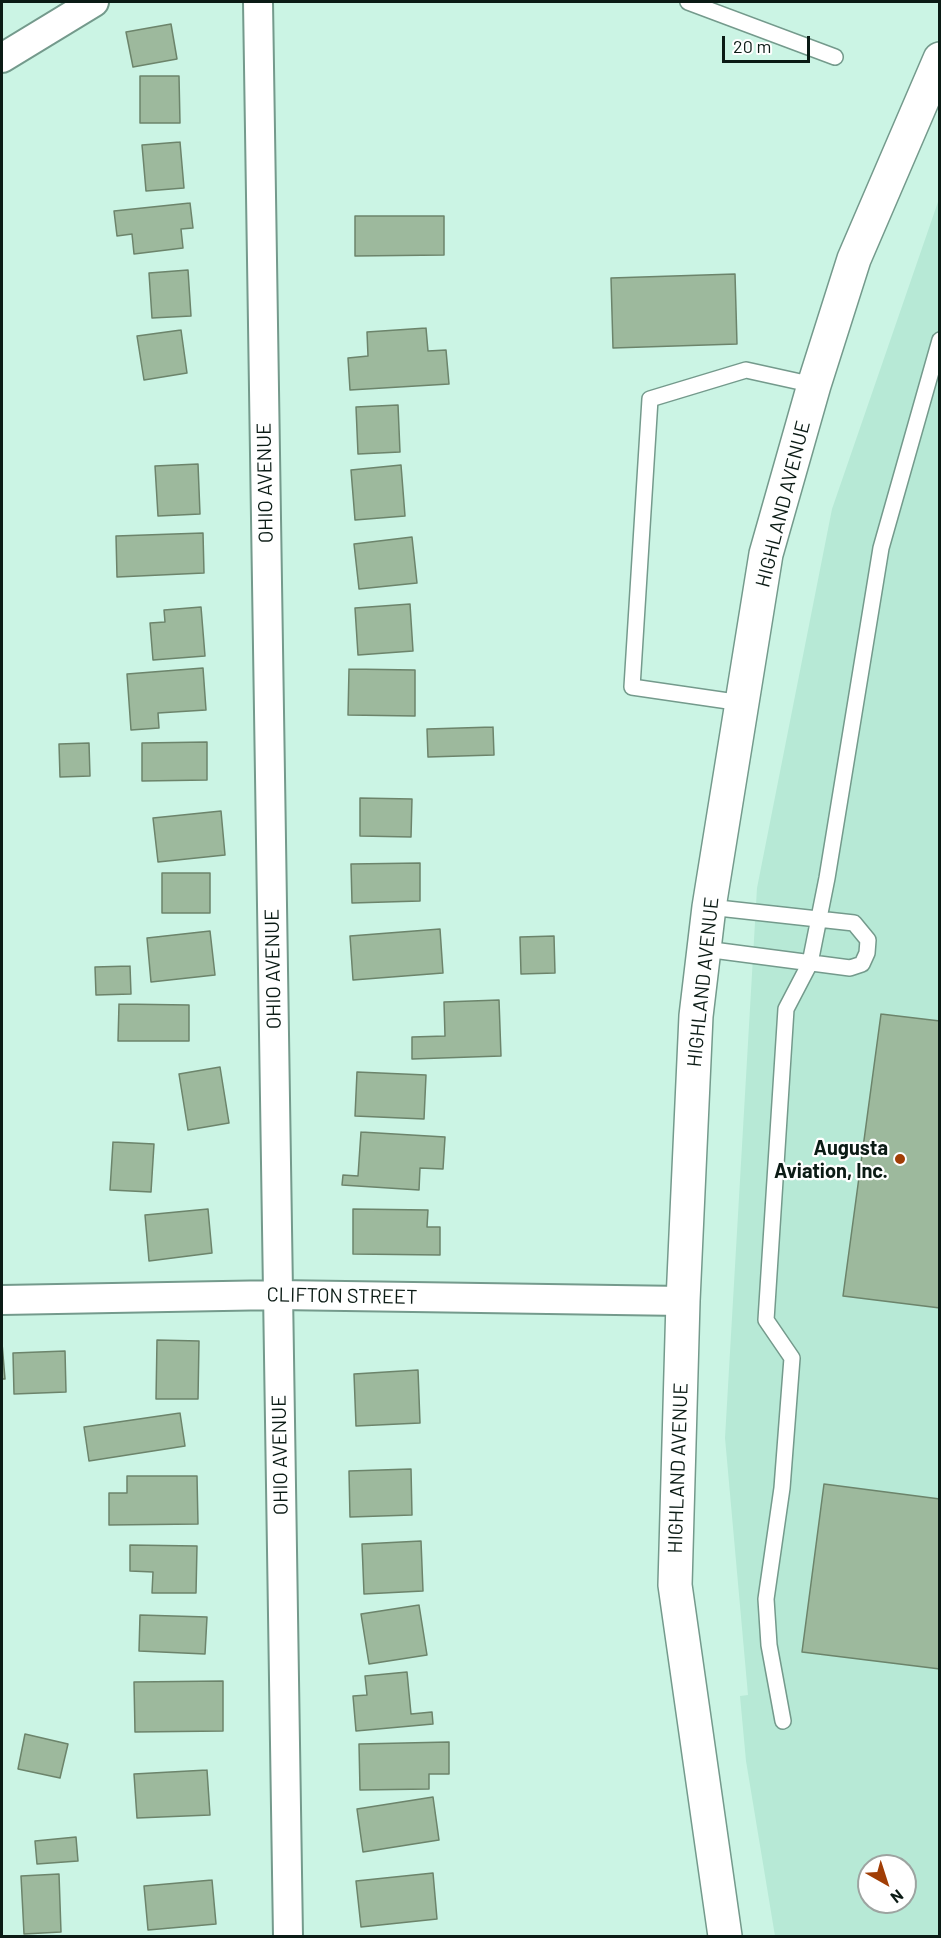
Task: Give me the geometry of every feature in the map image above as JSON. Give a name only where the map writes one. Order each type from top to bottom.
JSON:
[{"type":"main road","name":"HIGHLAND AVENUE","points":[[725,1936],[675,1585],[683,1301],[696,1016],[709,907],[766,554],[814,385],[854,259],[939,59]]},
{"type":"street","points":[[2,58],[94,2]]},
{"type":"street","name":"OHIO AVENUE","points":[[258,2],[288,1936]]},
{"type":"street","name":"CLIFTON STREET","points":[[2,1300],[278,1295],[683,1301]]},
{"type":"lane","points":[[688,2],[835,57]]},
{"type":"lane","points":[[783,1721],[769,1645],[766,1599],[782,1488],[792,1358],[766,1320],[786,1009],[810,963],[820,918],[881,548],[939,340]]},
{"type":"lane","points":[[742,703],[632,687],[650,399],[746,370],[814,385]]},
{"type":"lane","points":[[705,949],[850,968],[861,964],[867,953],[868,940],[854,923],[709,907]]},
{"type":"shaded area","points":[[939,199],[939,1936],[775,1936],[746,1761],[740,1696],[748,1695],[725,1438],[757,888],[832,509]]},
{"type":"building","points":[[171,24],[177,59],[133,67],[126,32]]},
{"type":"building","points":[[140,76],[179,76],[180,123],[140,123]]},
{"type":"building","points":[[180,142],[184,188],[146,191],[142,145]]},
{"type":"building","points":[[190,203],[193,228],[181,229],[183,248],[134,254],[132,234],[117,236],[114,211]]},
{"type":"building","points":[[355,216],[444,216],[444,255],[355,256]]},
{"type":"building","points":[[188,270],[191,316],[152,318],[149,273]]},
{"type":"building","points":[[735,274],[737,344],[613,348],[611,278]]},
{"type":"building","points":[[426,328],[428,351],[446,350],[449,384],[350,390],[348,358],[368,356],[367,332]]},
{"type":"building","points":[[181,330],[187,373],[144,380],[137,336]]},
{"type":"building","points":[[398,405],[400,452],[358,454],[356,407]]},
{"type":"building","points":[[198,464],[200,514],[158,516],[155,466]]},
{"type":"building","points":[[401,465],[405,516],[355,520],[351,470]]},
{"type":"building","points":[[203,533],[204,573],[117,577],[116,536]]},
{"type":"building","points":[[412,537],[417,583],[359,589],[354,544]]},
{"type":"building","points":[[410,604],[413,651],[358,655],[355,608]]},
{"type":"building","points":[[201,607],[205,656],[153,660],[150,623],[165,622],[164,610]]},
{"type":"building","points":[[203,668],[206,710],[158,713],[159,728],[131,730],[127,674]]},
{"type":"building","points":[[349,669],[415,670],[415,716],[348,715]]},
{"type":"building","points":[[493,727],[494,755],[428,757],[427,729]]},
{"type":"building","points":[[207,742],[207,780],[142,781],[142,743]]},
{"type":"building","points":[[89,743],[90,776],[60,777],[59,744]]},
{"type":"building","points":[[360,798],[412,799],[411,837],[360,836]]},
{"type":"building","points":[[221,811],[225,855],[158,862],[153,818]]},
{"type":"building","points":[[420,863],[420,901],[352,903],[351,864]]},
{"type":"building","points":[[162,873],[210,873],[210,913],[162,913]]},
{"type":"building","points":[[440,929],[443,973],[353,980],[350,936]]},
{"type":"building","points":[[210,931],[215,975],[151,982],[147,938]]},
{"type":"building","points":[[554,936],[555,973],[521,974],[520,937]]},
{"type":"building","points":[[130,966],[131,994],[96,995],[95,967]]},
{"type":"building","points":[[499,1000],[501,1056],[412,1059],[412,1037],[445,1036],[444,1002]]},
{"type":"building","points":[[119,1004],[189,1005],[189,1041],[118,1041]]},
{"type":"building","name":"Augusta Aviation, Inc.","points":[[881,1014],[940,1021],[940,1308],[843,1296]]},
{"type":"building","points":[[220,1067],[229,1123],[188,1130],[179,1074]]},
{"type":"building","points":[[357,1072],[426,1075],[424,1119],[355,1116]]},
{"type":"building","points":[[361,1132],[445,1137],[443,1169],[420,1168],[419,1190],[342,1185],[343,1175],[358,1176]]},
{"type":"building","points":[[113,1142],[154,1144],[151,1192],[110,1190]]},
{"type":"building","points":[[208,1209],[212,1253],[149,1261],[145,1215]]},
{"type":"building","points":[[353,1209],[428,1210],[427,1227],[440,1227],[440,1255],[353,1254]]},
{"type":"building","points":[[157,1340],[199,1341],[198,1399],[156,1399]]},
{"type":"building","points":[[2,1343],[5,1379],[2,1379]]},
{"type":"building","points":[[65,1351],[66,1392],[14,1394],[13,1353]]},
{"type":"building","points":[[418,1370],[420,1423],[356,1426],[354,1374]]},
{"type":"building","points":[[180,1413],[185,1446],[89,1461],[84,1427]]},
{"type":"building","points":[[411,1469],[412,1515],[350,1517],[349,1471]]},
{"type":"building","points":[[127,1476],[197,1476],[198,1524],[109,1525],[109,1493],[127,1493]]},
{"type":"building","points":[[824,1484],[940,1499],[940,1669],[802,1652]]},
{"type":"building","points":[[421,1541],[423,1591],[364,1594],[362,1544]]},
{"type":"building","points":[[130,1545],[197,1546],[196,1593],[152,1593],[153,1572],[130,1571]]},
{"type":"building","points":[[419,1605],[427,1655],[369,1664],[361,1614]]},
{"type":"building","points":[[140,1615],[207,1617],[205,1654],[139,1651]]},
{"type":"building","points":[[407,1672],[411,1714],[432,1712],[433,1724],[356,1731],[353,1696],[367,1695],[365,1676]]},
{"type":"building","points":[[223,1681],[223,1731],[135,1732],[134,1682]]},
{"type":"building","points":[[25,1734],[68,1744],[60,1778],[18,1769]]},
{"type":"building","points":[[449,1742],[449,1774],[429,1774],[429,1789],[360,1790],[359,1744]]},
{"type":"building","points":[[207,1770],[210,1815],[137,1818],[134,1774]]},
{"type":"building","points":[[433,1797],[439,1840],[363,1852],[357,1809]]},
{"type":"building","points":[[76,1837],[78,1861],[37,1864],[35,1841]]},
{"type":"building","points":[[433,1873],[437,1919],[361,1927],[356,1881]]},
{"type":"building","points":[[59,1874],[61,1932],[24,1934],[21,1876]]},
{"type":"building","points":[[212,1880],[216,1924],[148,1930],[144,1886]]},
{"type":"place","name":"Augusta Aviation, Inc.","points":[[900,1159]]}]
